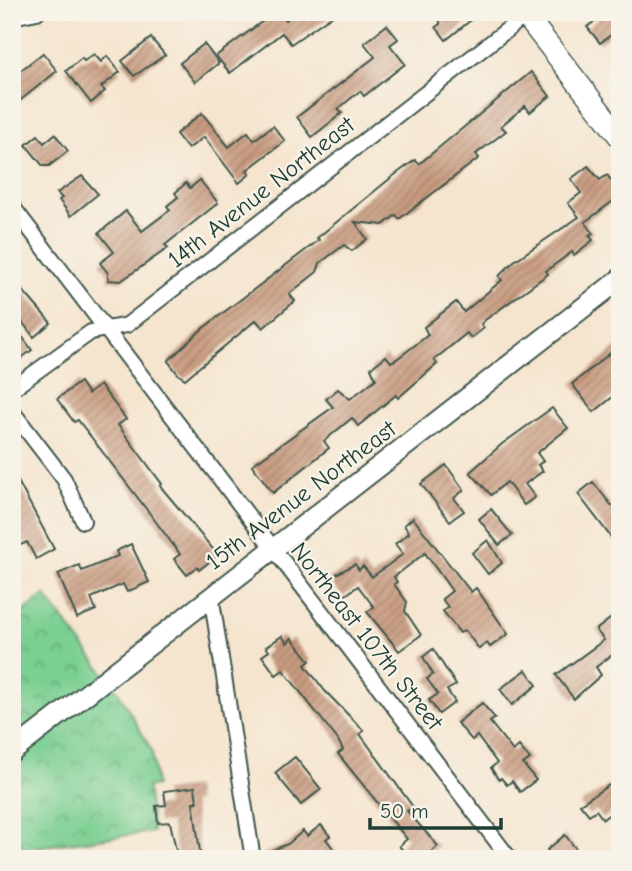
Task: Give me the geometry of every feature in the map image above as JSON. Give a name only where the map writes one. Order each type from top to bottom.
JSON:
[{"type":"main road","points":[[526,13],[620,137]]},
{"type":"street","points":[[12,17],[37,12]]},
{"type":"street","name":"14th Avenue Northeast","points":[[12,389],[91,332],[127,325],[140,316],[526,13]]},
{"type":"street","name":"Northeast 107th Street","points":[[12,205],[509,859]]},
{"type":"street","name":"15th Avenue Northeast","points":[[12,752],[620,279]]},
{"type":"street","points":[[12,411],[64,479],[83,521]]},
{"type":"street","points":[[211,595],[253,859]]},
{"type":"green space","points":[[45,595],[119,693],[152,751],[156,786],[147,787],[153,832],[12,850],[12,621]]},
{"type":"building","points":[[275,12],[280,12],[286,20],[296,12],[337,12],[291,44],[282,33],[230,73],[216,56]]},
{"type":"building","points":[[440,12],[481,12],[446,40],[436,27],[440,24]]},
{"type":"building","points":[[595,12],[615,12],[620,18],[620,28],[600,43],[587,27],[599,18]]},
{"type":"building","points":[[387,25],[398,39],[390,45],[405,64],[364,96],[360,91],[338,109],[342,113],[312,137],[297,117],[375,57],[364,43]]},
{"type":"building","points":[[151,38],[165,55],[134,76],[122,61]]},
{"type":"building","points":[[204,44],[219,63],[195,82],[180,63]]},
{"type":"building","points":[[43,53],[57,71],[12,107],[12,77]]},
{"type":"building","points":[[94,54],[101,62],[107,56],[120,72],[101,87],[105,91],[91,103],[66,71],[82,58],[84,61]]},
{"type":"building","points":[[531,72],[550,96],[530,112],[525,106],[501,126],[506,131],[476,154],[479,158],[399,219],[396,215],[383,225],[355,222],[367,239],[352,251],[344,245],[320,263],[317,272],[289,294],[295,301],[263,328],[256,320],[185,379],[179,375],[168,361],[202,329],[319,240],[317,238],[392,177],[415,160],[419,164]]},
{"type":"building","points":[[202,113],[229,147],[248,132],[254,140],[273,126],[285,141],[247,170],[250,174],[239,183],[204,137],[188,149],[176,134]]},
{"type":"building","points":[[55,134],[68,151],[49,166],[43,166],[26,145],[38,135],[44,143]]},
{"type":"building","points":[[588,166],[600,180],[607,175],[620,191],[620,196],[585,222],[593,233],[589,235],[593,240],[546,271],[548,274],[485,320],[481,324],[484,328],[471,338],[467,333],[434,360],[437,364],[398,398],[396,395],[358,426],[352,418],[324,441],[329,448],[273,493],[252,465],[333,407],[326,399],[338,389],[350,399],[376,379],[371,368],[386,356],[391,362],[397,359],[428,335],[424,327],[456,302],[464,312],[502,280],[499,276],[514,261],[579,217],[568,203],[581,193],[571,179]]},
{"type":"building","points":[[82,176],[98,194],[71,216],[57,193]]},
{"type":"building","points":[[200,180],[218,203],[165,245],[168,248],[121,281],[108,280],[108,273],[100,263],[114,252],[99,233],[126,211],[142,231],[170,210],[167,206],[178,197],[175,193],[186,183],[190,188]]},
{"type":"building","points":[[12,278],[51,323],[34,337],[12,309]]},
{"type":"building","points":[[21,335],[32,350],[12,365],[12,341]]},
{"type":"building","points":[[620,345],[620,391],[594,412],[572,384]]},
{"type":"building","points":[[80,382],[88,394],[100,385],[126,419],[118,425],[162,484],[160,486],[218,555],[199,570],[197,567],[187,575],[174,559],[180,554],[78,420],[74,422],[57,399]]},
{"type":"building","points":[[552,408],[568,428],[537,453],[543,461],[538,465],[543,471],[525,484],[535,497],[524,505],[507,482],[491,495],[470,472],[502,444]]},
{"type":"building","points":[[446,465],[464,490],[454,498],[464,511],[450,521],[421,484]]},
{"type":"building","points":[[12,470],[54,549],[36,559],[27,542],[12,549]]},
{"type":"building","points":[[593,482],[612,506],[620,501],[620,549],[578,494]]},
{"type":"building","points":[[491,509],[512,535],[499,545],[479,519]]},
{"type":"building","points":[[413,518],[471,592],[476,588],[508,634],[490,647],[487,643],[479,649],[465,630],[460,633],[443,611],[448,607],[442,599],[452,591],[425,553],[394,577],[397,582],[394,584],[407,602],[405,611],[421,635],[399,651],[367,612],[374,607],[358,586],[343,597],[327,579],[355,564],[359,570],[363,566],[372,577],[403,554],[395,544],[409,533],[404,525]]},
{"type":"building","points":[[488,540],[502,563],[488,574],[472,553]]},
{"type":"building","points":[[131,544],[149,582],[127,592],[123,584],[91,598],[96,610],[77,618],[58,574],[79,565],[82,571],[118,556],[116,551]]},
{"type":"building","points":[[620,611],[620,649],[596,667],[601,675],[574,699],[556,675],[604,640],[596,630]]},
{"type":"building","points":[[282,636],[287,643],[292,638],[310,661],[305,665],[325,691],[364,731],[360,734],[413,807],[407,811],[438,846],[424,859],[410,859],[399,846],[407,839],[338,754],[343,750],[338,740],[283,670],[276,675],[262,656],[269,651],[266,647]]},
{"type":"building","points":[[433,649],[456,685],[447,690],[455,702],[439,714],[429,700],[438,694],[427,679],[433,674],[423,657]]},
{"type":"building","points":[[526,670],[537,685],[512,705],[500,689]]},
{"type":"building","points":[[482,703],[495,718],[490,722],[513,751],[519,746],[530,759],[523,764],[536,780],[520,792],[512,781],[507,785],[501,778],[499,780],[491,768],[497,763],[477,736],[472,740],[457,723]]},
{"type":"building","points":[[295,757],[321,789],[301,805],[275,773]]},
{"type":"building","points":[[620,778],[620,806],[603,819],[596,810],[589,815],[580,804]]},
{"type":"building","points":[[195,787],[197,802],[193,802],[201,859],[178,859],[170,822],[158,823],[156,806],[166,805],[164,791]]},
{"type":"building","points":[[321,825],[330,836],[326,839],[336,852],[327,859],[262,859],[262,854],[288,844],[303,831],[307,836]]},
{"type":"building","points":[[565,835],[584,859],[554,859],[547,850]]}]
